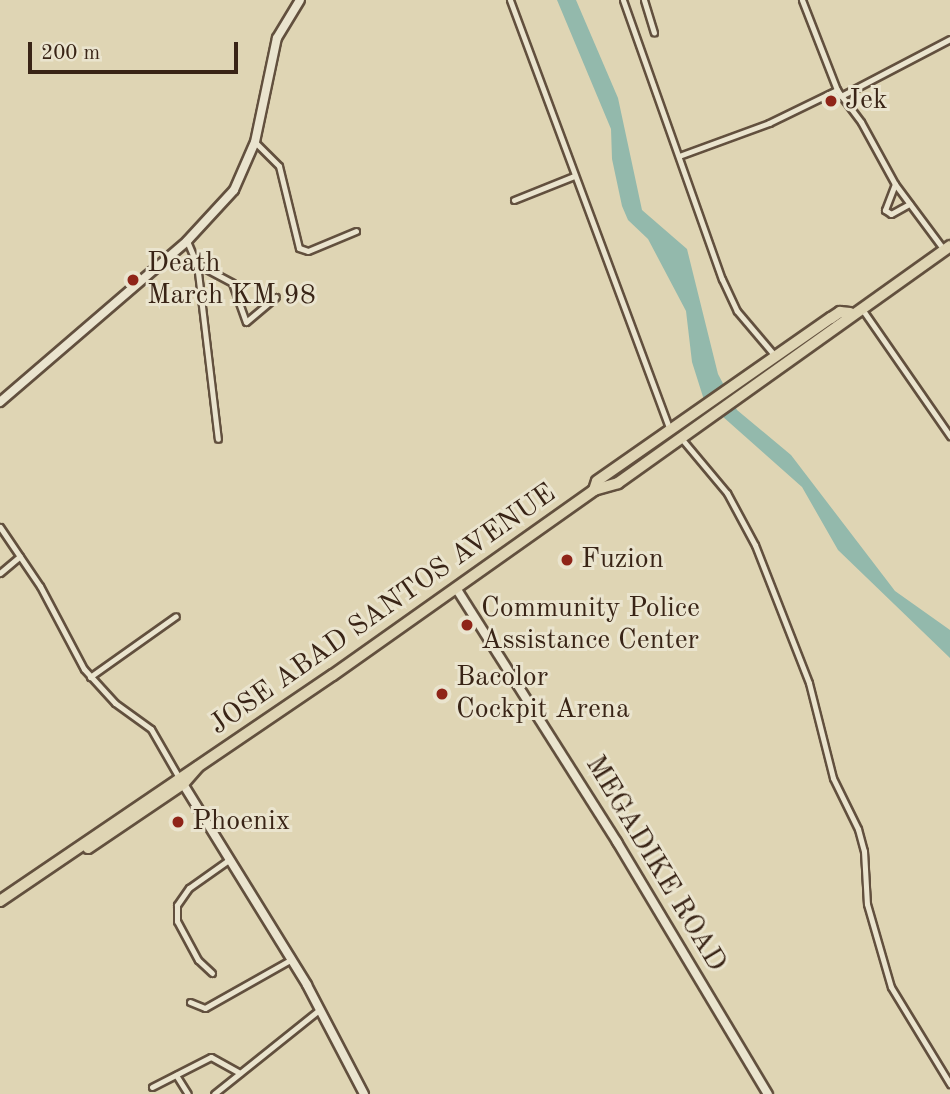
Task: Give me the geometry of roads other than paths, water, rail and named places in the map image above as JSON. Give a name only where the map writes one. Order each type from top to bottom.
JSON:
[{"type":"highway","name":"JOSE ABAD SANTOS AVENUE","points":[[0,909],[594,490],[618,483],[679,434],[776,364],[840,312],[855,310],[947,248]]},
{"type":"highway","name":"JOSE ABAD SANTOS AVENUE","points":[[0,901],[180,780]]},
{"type":"main road","points":[[0,402],[187,241],[234,190],[255,142],[277,38],[300,0]]},
{"type":"main road","name":"MEGADIKE ROAD","points":[[456,588],[617,842],[768,1094]]},
{"type":"main road","points":[[180,780],[292,959],[363,1094]]},
{"type":"street","points":[[510,0],[574,176],[679,434],[727,493],[755,545],[809,683],[832,778],[864,851],[867,904],[891,987],[950,1084]]},
{"type":"street","points":[[624,0],[732,302],[776,364]]},
{"type":"street","points":[[644,0],[654,32]]},
{"type":"street","points":[[802,0],[837,90],[861,122],[895,184],[947,248]]},
{"type":"street","points":[[841,96],[950,39]]},
{"type":"street","points":[[679,156],[769,123],[837,90]]},
{"type":"street","points":[[255,142],[279,166],[299,248],[317,248],[356,231]]},
{"type":"street","points":[[514,200],[574,176]]},
{"type":"street","points":[[895,184],[885,210],[891,214],[909,204]]},
{"type":"street","points":[[187,241],[197,264],[218,439]]},
{"type":"street","points":[[197,264],[232,283],[246,323],[276,297]]},
{"type":"street","points":[[855,310],[950,436]]},
{"type":"street","points":[[0,527],[20,556],[90,677],[115,703],[151,729],[180,780]]},
{"type":"street","points":[[0,573],[20,556]]},
{"type":"street","points":[[90,677],[176,616]]},
{"type":"street","points":[[212,973],[198,960],[177,921],[177,905],[189,888],[231,859]]},
{"type":"street","points":[[190,1002],[205,1008],[292,959]]},
{"type":"street","points":[[214,1094],[320,1009]]},
{"type":"street","points":[[152,1087],[211,1056],[240,1073]]},
{"type":"street","points":[[176,1075],[188,1094]]},
{"type":"water","points":[[557,0],[576,0],[618,98],[642,210],[687,249],[718,374],[737,410],[791,455],[895,591],[950,630],[950,658],[838,550],[802,487],[704,400],[692,362],[686,311],[648,239],[628,220],[622,206],[612,159],[611,129]]},
{"type":"place","name":"Jek","points":[[831,101]]},
{"type":"place","name":"Death March KM 98","points":[[133,280]]},
{"type":"place","name":"Fuzion","points":[[567,560]]},
{"type":"place","name":"Community Police Assistance Center","points":[[467,625]]},
{"type":"place","name":"Bacolor Cockpit Arena","points":[[442,694]]},
{"type":"place","name":"Phoenix","points":[[178,822]]}]
